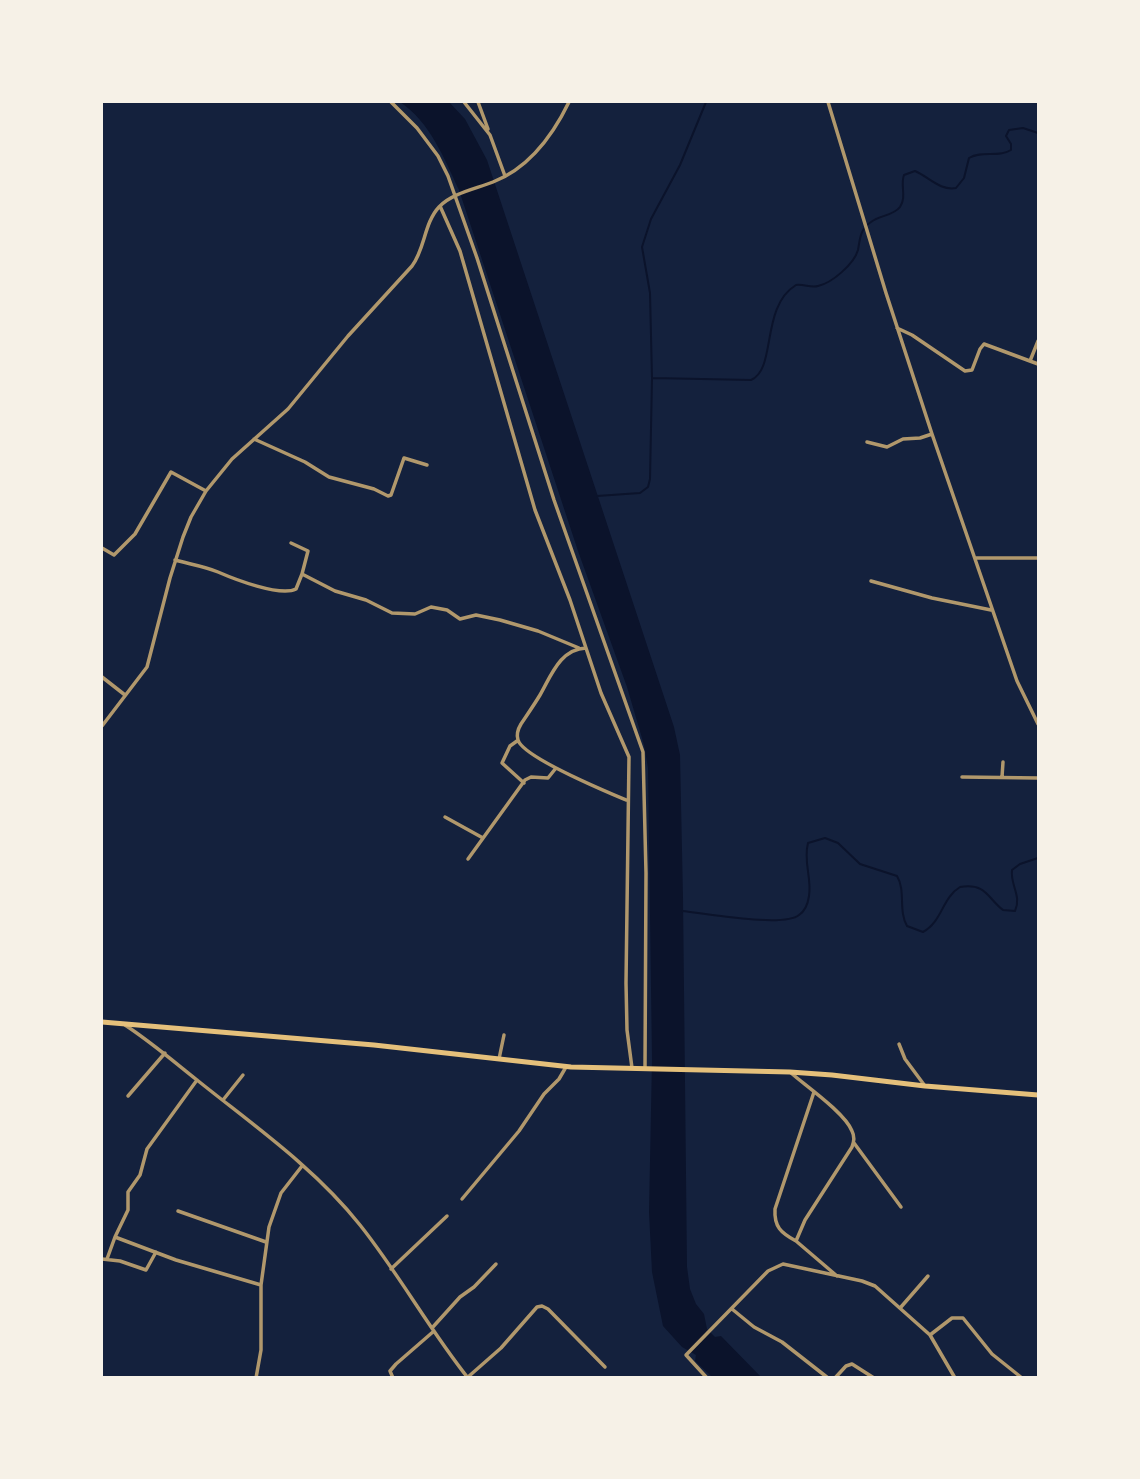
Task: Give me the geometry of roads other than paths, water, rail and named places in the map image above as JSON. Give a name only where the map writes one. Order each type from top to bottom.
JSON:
[{"type":"main road","points":[[102,1022],[374,1045],[566,1067],[693,1072],[790,1072],[1038,1095]]},
{"type":"street","points":[[391,102],[406,115],[438,156],[457,196],[554,500],[643,752],[647,1070]]},
{"type":"street","points":[[464,102],[490,135]]},
{"type":"street","points":[[478,102],[505,176]]},
{"type":"street","points":[[102,726],[144,672],[175,560],[191,517],[205,491],[227,464],[288,408],[355,328],[412,266],[419,255],[431,220],[440,206],[457,196],[496,181],[534,155],[559,121],[569,102]]},
{"type":"street","points":[[828,102],[932,435],[1017,681],[1038,723]]},
{"type":"street","points":[[440,206],[460,251],[535,510],[570,600],[601,693],[629,757],[627,1030],[632,1070]]},
{"type":"street","points":[[897,328],[912,335],[965,371],[972,370],[984,344],[1038,364]]},
{"type":"street","points":[[1030,361],[1038,341]]},
{"type":"street","points":[[867,442],[887,447],[903,439],[932,435]]},
{"type":"street","points":[[254,439],[305,462],[329,477],[374,489],[388,496],[391,495],[404,458],[427,465]]},
{"type":"street","points":[[102,548],[114,555],[129,541],[171,472],[205,491]]},
{"type":"street","points":[[175,560],[257,586],[292,592],[298,587],[308,551],[291,543]]},
{"type":"street","points":[[975,558],[1038,558]]},
{"type":"street","points":[[302,575],[335,591],[366,600],[391,613],[415,614],[431,607],[447,610],[460,619],[476,615],[530,628],[579,648],[586,648]]},
{"type":"street","points":[[871,581],[992,611]]},
{"type":"street","points":[[579,648],[562,658],[555,667],[518,729],[518,740],[523,747],[556,768],[627,800]]},
{"type":"street","points":[[102,677],[125,695]]},
{"type":"street","points":[[518,740],[510,746],[502,763],[523,783]]},
{"type":"street","points":[[1002,777],[1003,762]]},
{"type":"street","points":[[468,859],[523,783],[531,777],[548,778],[556,768]]},
{"type":"street","points":[[962,777],[1038,778]]},
{"type":"street","points":[[445,817],[483,838]]},
{"type":"street","points":[[123,1024],[165,1053],[223,1100],[302,1166],[349,1212],[468,1377],[501,1348],[537,1307],[542,1306],[605,1367]]},
{"type":"street","points":[[499,1059],[504,1035]]},
{"type":"street","points":[[899,1044],[905,1059],[925,1086]]},
{"type":"street","points":[[128,1096],[165,1053]]},
{"type":"street","points":[[462,1199],[519,1131],[566,1067]]},
{"type":"street","points":[[790,1072],[848,1124],[853,1134],[853,1143],[805,1220],[796,1241]]},
{"type":"street","points":[[223,1100],[243,1075]]},
{"type":"street","points":[[107,1259],[128,1210],[128,1192],[140,1175],[147,1149],[197,1080]]},
{"type":"street","points":[[814,1092],[775,1209],[775,1218],[779,1230],[839,1278]]},
{"type":"street","points":[[853,1143],[901,1208]]},
{"type":"street","points":[[256,1377],[261,1350],[261,1284],[266,1242],[277,1202],[302,1166]]},
{"type":"street","points":[[178,1211],[266,1242]]},
{"type":"street","points":[[391,1269],[447,1216]]},
{"type":"street","points":[[115,1237],[261,1284]]},
{"type":"street","points":[[102,1259],[146,1270],[156,1252]]},
{"type":"street","points":[[393,1377],[390,1371],[396,1364],[433,1329],[460,1297],[496,1264]]},
{"type":"street","points":[[707,1377],[686,1355],[768,1271],[779,1265],[862,1281],[875,1286],[930,1335],[955,1377]]},
{"type":"street","points":[[901,1307],[928,1276]]},
{"type":"street","points":[[732,1309],[828,1377]]},
{"type":"street","points":[[930,1335],[952,1318],[962,1318],[992,1354],[1022,1377]]},
{"type":"street","points":[[835,1377],[852,1364],[874,1377]]},
{"type":"water","points":[[400,102],[449,102],[465,119],[487,160],[674,727],[680,755],[687,1267],[690,1289],[704,1314],[707,1329],[715,1337],[721,1336],[761,1377],[712,1377],[695,1361],[696,1355],[682,1347],[663,1326],[652,1272],[649,1212],[652,1060],[648,768],[644,745],[627,687],[578,551],[459,190],[428,130],[411,110]]},
{"type":"waterway","points":[[597,496],[640,493],[648,487],[652,378],[650,293],[642,247],[651,219],[680,165],[706,102]]},
{"type":"waterway","points":[[652,378],[751,380],[759,374],[764,364],[777,308],[785,295],[796,285],[824,284],[847,267],[856,255],[861,234],[867,225],[900,207],[904,175],[915,171],[940,186],[956,188],[964,178],[969,158],[1011,150],[1006,136],[1009,130],[1023,128],[1038,133]]},
{"type":"waterway","points":[[682,911],[761,920],[790,919],[799,915],[806,907],[809,896],[806,857],[808,843],[825,838],[838,843],[860,864],[897,876],[904,920],[907,926],[923,932],[934,922],[949,897],[960,887],[981,889],[1003,910],[1015,911],[1017,895],[1012,870],[1038,858]]}]
